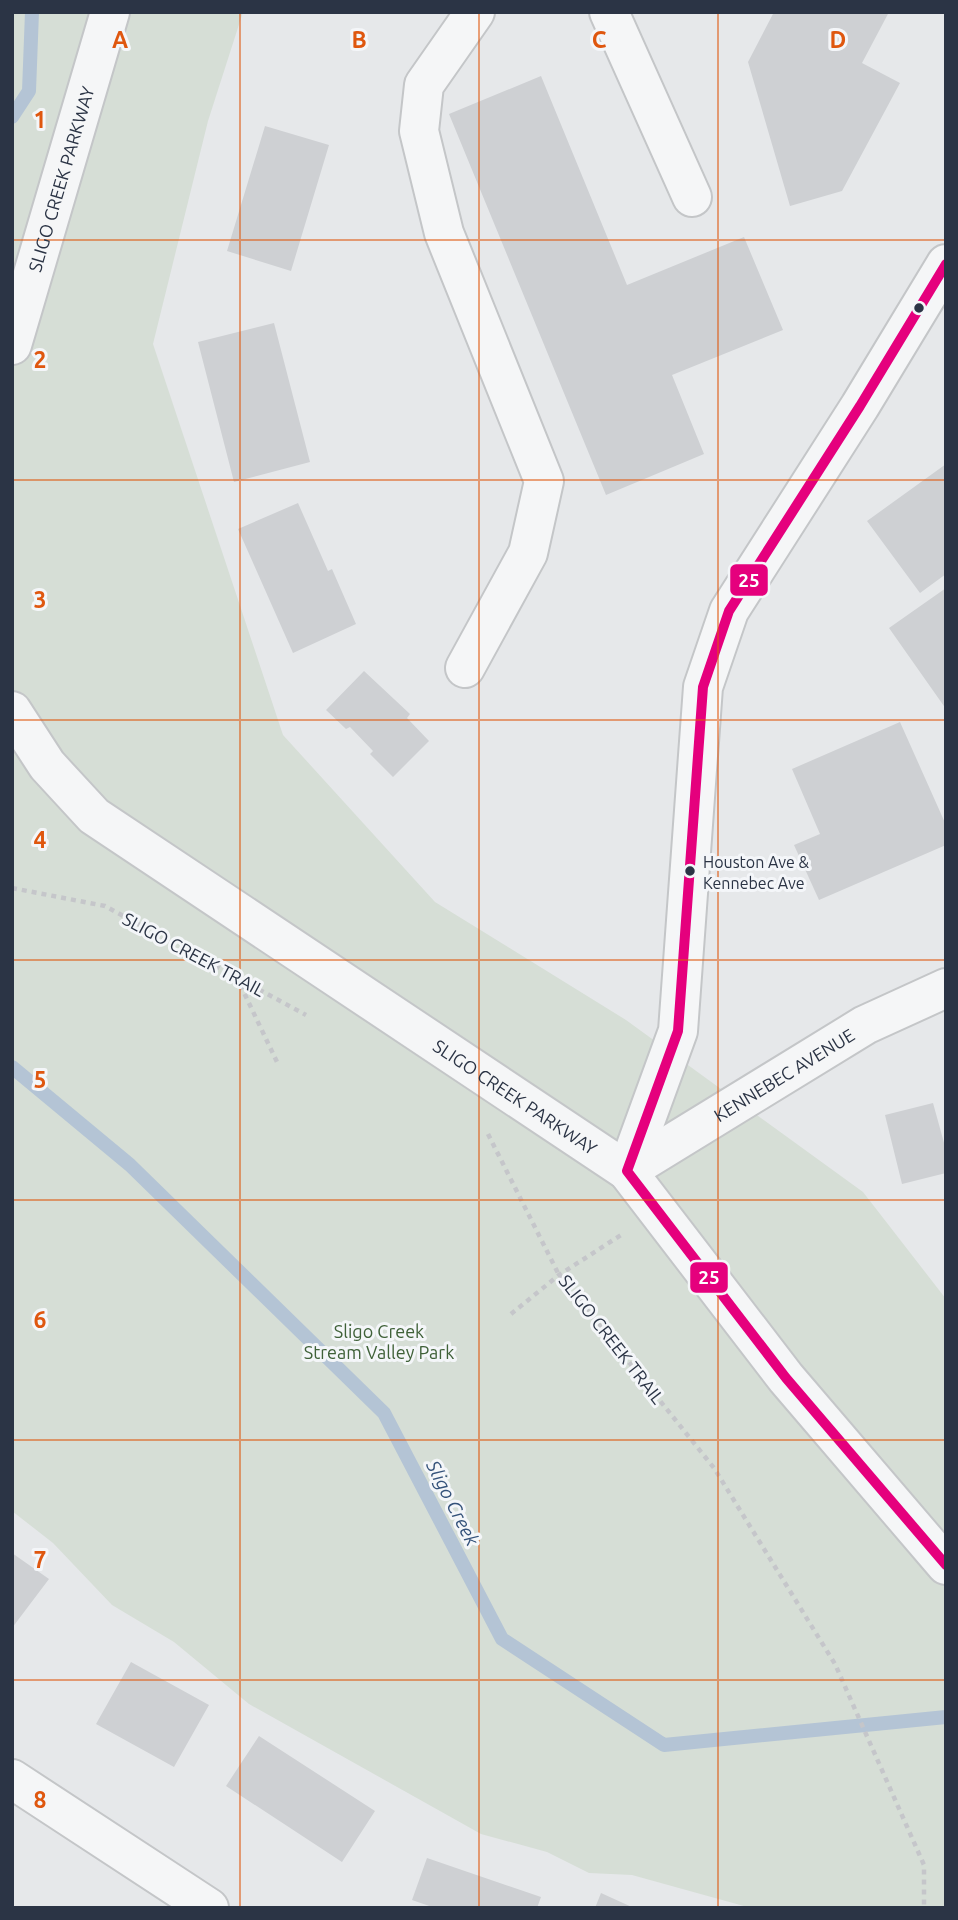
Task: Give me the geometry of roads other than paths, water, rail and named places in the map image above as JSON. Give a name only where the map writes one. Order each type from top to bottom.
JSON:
[{"type":"street","name":"SLIGO CREEK PARKWAY","points":[[12,345],[110,12]]},
{"type":"street","points":[[465,668],[528,553],[544,481],[444,233],[419,131],[424,85],[475,12]]},
{"type":"street","points":[[609,12],[692,197]]},
{"type":"street","points":[[626,1171],[678,1031],[703,687],[729,611],[860,406],[946,264]]},
{"type":"street","name":"SLIGO CREEK PARKWAY","points":[[12,710],[47,765],[94,816],[626,1171],[786,1378],[946,1565]]},
{"type":"street","name":"KENNEBEC AVENUE","points":[[626,1171],[865,1025],[946,988]]},
{"type":"street","points":[[12,1779],[209,1908]]},
{"type":"waterway","name":"Sligo Creek","points":[[12,117],[29,91],[32,12]]},
{"type":"waterway","name":"Sligo Creek","points":[[12,1067],[130,1165],[384,1413],[502,1639],[664,1745],[946,1717]]},
{"type":"place","name":"Houston Ave & Kennebec Ave","points":[[690,871]]},
{"type":"park label","name":"Sligo Creek Stream Valley Park","points":[[379,1341]]}]
